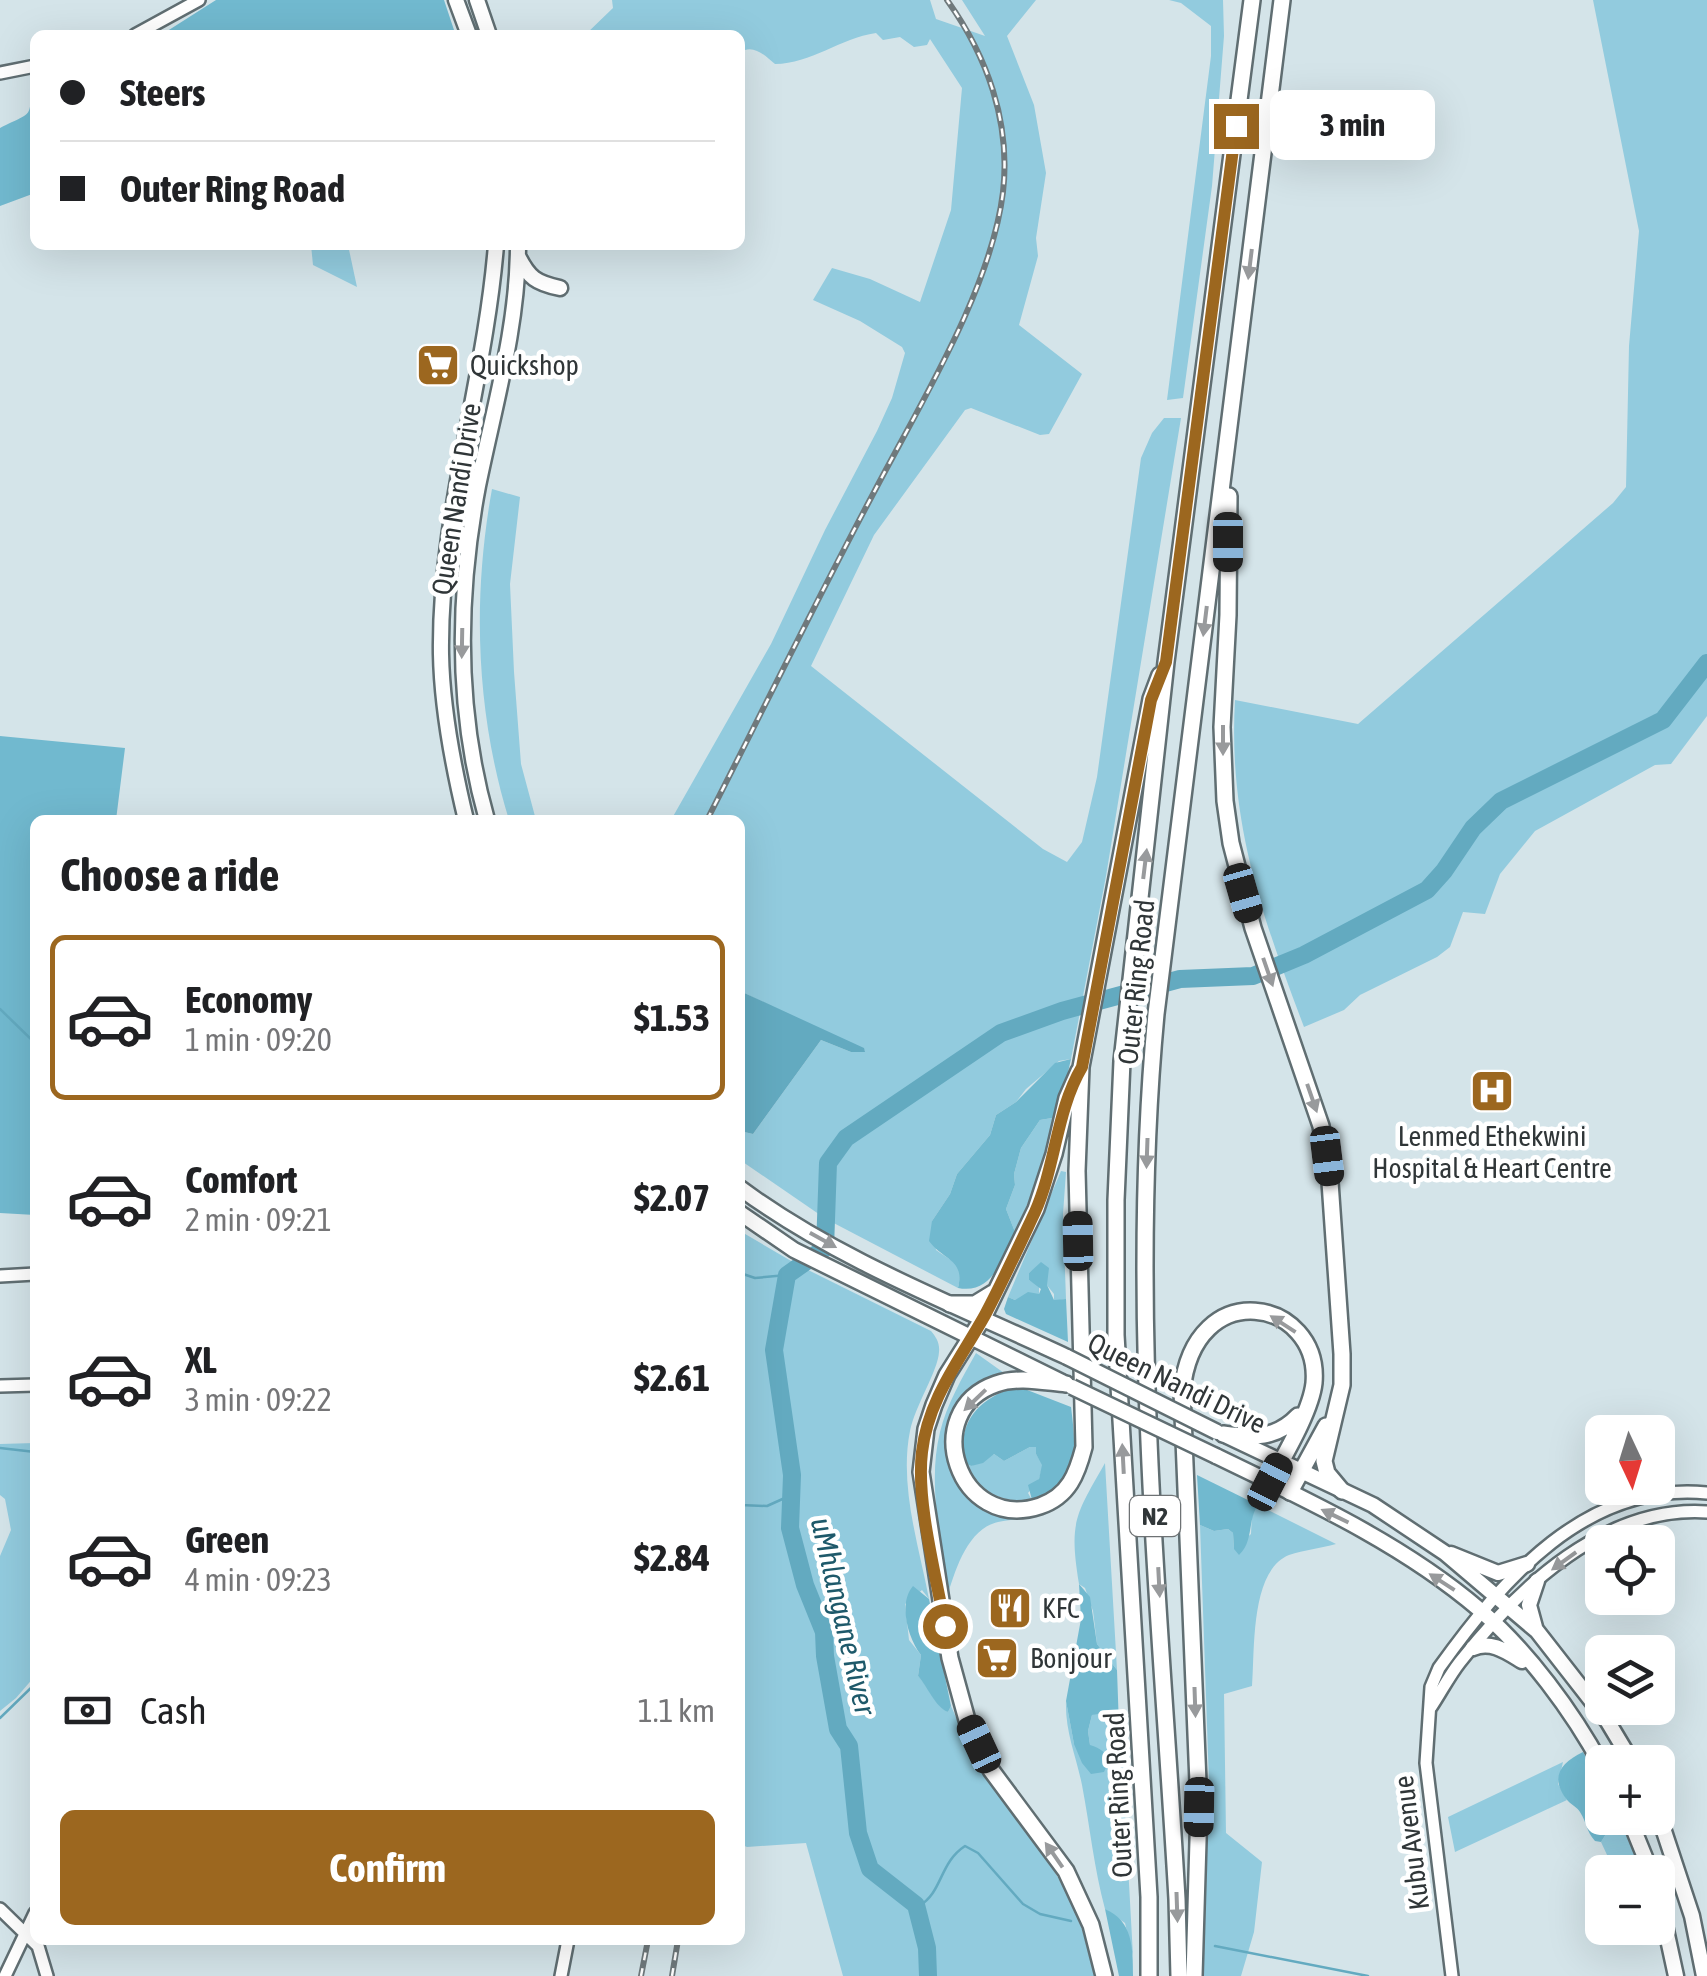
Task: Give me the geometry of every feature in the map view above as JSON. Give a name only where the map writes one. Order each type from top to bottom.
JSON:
[{"type":"highway","name":"Outer Ring Road","points":[[1149,1976],[1149,1897],[1116,1335],[1122,1061],[1166,662],[1252,0]]},
{"type":"highway","name":"Outer Ring Road","points":[[1178,1976],[1177,1899],[1144,1334],[1152,1056],[1282,0]]},
{"type":"highway","points":[[1229,432],[1223,770],[1231,844],[1253,928],[1316,1107],[1327,1156],[1342,1384],[1324,1451],[1325,1468],[1342,1491]]},
{"type":"highway","points":[[1069,1386],[1012,1380],[986,1388],[972,1400],[956,1425],[954,1452],[959,1472],[976,1494],[1011,1509],[1050,1502],[1072,1484],[1084,1447],[1076,1171],[1083,1061],[1151,700],[1166,662]]},
{"type":"highway","points":[[1083,1061],[1067,1098],[1041,1197],[983,1318],[947,1376],[934,1404],[922,1452],[924,1499],[950,1658],[968,1720],[991,1770],[1066,1872],[1091,1925],[1104,1976]]},
{"type":"highway","points":[[950,1304],[975,1304],[997,1290]]},
{"type":"highway","points":[[1194,1976],[1199,1807],[1182,1391],[1187,1358],[1206,1327],[1220,1318],[1248,1311],[1276,1318],[1298,1334],[1311,1355],[1314,1381],[1306,1408],[1270,1482]]},
{"type":"highway","points":[[1220,1433],[1254,1438],[1276,1433],[1288,1427],[1306,1408]]},
{"type":"highway","points":[[1290,1492],[1322,1430],[1332,1419]]},
{"type":"main road","points":[[456,0],[467,30]]},
{"type":"main road","points":[[477,0],[487,30]]},
{"type":"main road","name":"Queen Nandi Drive","points":[[465,815],[448,734],[442,632],[450,536],[489,323],[496,250]]},
{"type":"main road","points":[[518,250],[530,278],[538,284],[560,288]]},
{"type":"main road","name":"Queen Nandi Drive","points":[[487,815],[465,700],[463,603],[478,489],[511,331],[518,250]]},
{"type":"main road","name":"Queen Nandi Drive","points":[[745,1192],[834,1246],[1302,1470],[1406,1524],[1537,1631],[1622,1745]]},
{"type":"main road","name":"Queen Nandi Drive","points":[[745,1216],[794,1250],[1270,1482],[1399,1552],[1489,1618],[1539,1672],[1588,1745]]},
{"type":"main road","points":[[1446,1553],[1498,1572],[1527,1564]]},
{"type":"main road","points":[[1537,1631],[1529,1606],[1538,1581]]},
{"type":"main road","points":[[1474,1648],[1482,1644],[1501,1648],[1539,1672]]},
{"type":"main road","points":[[1665,1835],[1692,1916],[1704,1976]]},
{"type":"main road","points":[[1669,1945],[1676,1976]]},
{"type":"street","points":[[144,30],[199,0]]},
{"type":"street","points":[[0,72],[30,67]]},
{"type":"street","points":[[0,1276],[30,1274]]},
{"type":"street","points":[[0,1386],[30,1385]]},
{"type":"street","points":[[1489,1618],[1527,1564],[1556,1537],[1600,1510],[1642,1496],[1707,1493]]},
{"type":"street","points":[[1502,1602],[1618,1527],[1666,1514],[1707,1512]]},
{"type":"street","name":"Kubu Avenue","points":[[1430,1707],[1461,1660],[1474,1648],[1489,1618]]},
{"type":"street","name":"Kubu Avenue","points":[[1452,1974],[1427,1783],[1431,1688],[1440,1668],[1489,1618]]},
{"type":"street","points":[[0,1909],[30,1939]]},
{"type":"street","points":[[5,1976],[30,1921]]},
{"type":"street","points":[[37,1945],[47,1976]]},
{"type":"street","points":[[560,1976],[567,1945]]},
{"type":"shaded area","points":[[216,0],[444,0],[454,30],[169,30]]},
{"type":"shaded area","points":[[612,0],[930,0],[936,19],[985,36],[962,0],[1036,0],[1007,36],[1034,105],[1046,173],[1036,238],[1038,256],[1019,325],[1082,374],[1049,434],[1040,435],[971,408],[965,410],[874,535],[811,666],[1043,849],[1067,862],[1082,842],[1097,777],[1141,458],[1164,418],[1181,418],[1106,876],[1071,1059],[1059,1061],[1016,1102],[996,1115],[990,1135],[957,1174],[950,1194],[932,1221],[936,1250],[958,1268],[958,1288],[826,1219],[745,1163],[745,1132],[753,1134],[821,1040],[851,1052],[865,1051],[745,993],[745,815],[674,815],[771,644],[877,431],[905,353],[902,347],[860,321],[813,300],[832,268],[870,279],[920,302],[951,210],[962,88],[930,39],[927,45],[914,47],[900,37],[883,40],[876,33],[801,60],[775,64],[763,54],[745,50],[745,30],[590,30],[613,8]]},
{"type":"shaded area","points":[[1169,0],[1223,0],[1224,36],[1212,186],[1183,398],[1167,400],[1211,56],[1211,26],[1181,3]]},
{"type":"shaded area","points":[[1593,0],[1707,0],[1707,716],[1671,764],[1655,765],[1535,831],[1500,874],[1485,914],[1463,912],[1450,947],[1360,995],[1344,1010],[1304,1027],[1251,867],[1237,787],[1235,700],[1358,724],[1613,503],[1626,487],[1629,346],[1639,231]]},
{"type":"shaded area","points":[[30,104],[30,195],[0,206],[0,128],[28,112]]},
{"type":"shaded area","points":[[312,250],[349,250],[357,287],[313,265]]},
{"type":"shaded area","points":[[492,489],[520,497],[510,584],[514,672],[521,764],[535,815],[508,815],[490,739],[480,614]]},
{"type":"shaded area","points":[[0,736],[125,748],[117,815],[30,815],[30,1215],[0,1213]]},
{"type":"shaded area","points":[[745,993],[864,1048],[865,1052],[851,1052],[821,1040],[753,1134],[745,1132]]},
{"type":"shaded area","points":[[1071,1059],[1058,1117],[1040,1120],[1021,1148],[1015,1185],[1006,1209],[1015,1232],[1001,1263],[980,1286],[958,1288],[956,1266],[929,1241],[932,1221],[950,1194],[957,1174],[990,1135],[996,1115],[1016,1102],[1055,1063]]},
{"type":"shaded area","points":[[1058,1117],[1046,1162],[1015,1232],[1006,1209],[1015,1185],[1021,1148],[1040,1120]]},
{"type":"shaded area","points":[[1061,1171],[1066,1172],[1066,1299],[1054,1301],[1054,1294],[1034,1269],[1029,1280],[1039,1286],[1039,1294],[1015,1300],[1008,1297]]},
{"type":"shaded area","points":[[745,1234],[798,1265],[931,1331],[937,1340],[938,1360],[913,1421],[907,1452],[912,1516],[929,1599],[922,1590],[905,1604],[909,1640],[921,1655],[918,1676],[943,1709],[948,1712],[951,1706],[979,1769],[1064,1887],[1080,1922],[1095,1976],[843,1976],[806,1843],[747,1847]]},
{"type":"shaded area","points":[[1041,1262],[1049,1268],[1047,1285],[1054,1300],[1066,1299],[1068,1342],[1006,1314],[1004,1309],[1008,1297],[1015,1300],[1028,1292],[1039,1294],[1041,1289],[1029,1280],[1029,1273]]},
{"type":"shaded area","points":[[976,1353],[1004,1373],[973,1388],[953,1410],[946,1436],[948,1464],[960,1488],[981,1507],[1009,1516],[1044,1512],[998,1522],[978,1533],[964,1552],[947,1597],[935,1493],[936,1452],[955,1391]]},
{"type":"shaded area","points":[[1013,1388],[1071,1407],[1072,1463],[1059,1484],[1032,1500],[1028,1485],[1039,1479],[1042,1465],[1036,1447],[1004,1461],[994,1454],[983,1463],[965,1463],[964,1436],[972,1415],[989,1399]]},
{"type":"shaded area","points":[[30,1443],[30,1682],[0,1711],[0,1556],[11,1530],[5,1499],[0,1495],[0,1444]]},
{"type":"shaded area","points":[[1037,1447],[1036,1454],[1043,1465],[1039,1479],[1028,1493],[1032,1500],[1011,1500],[992,1494],[976,1481],[965,1463],[971,1466],[994,1454],[1004,1461]]},
{"type":"shaded area","points":[[1105,1463],[1117,1670],[1097,1644],[1093,1611],[1085,1588],[1079,1584],[1075,1546],[1081,1508]]},
{"type":"shaded area","points":[[1197,1475],[1258,1505],[1247,1544],[1239,1555],[1234,1549],[1233,1533],[1228,1529],[1214,1531],[1200,1525]]},
{"type":"shaded area","points":[[1258,1505],[1336,1544],[1289,1555],[1276,1564],[1267,1577],[1257,1613],[1252,1686],[1224,1694],[1226,1833],[1262,1862],[1254,1932],[1241,1976],[1201,1976],[1209,1782],[1200,1525],[1214,1531],[1228,1529],[1233,1533],[1234,1549],[1251,1534],[1252,1513]]},
{"type":"shaded area","points":[[1079,1584],[1090,1597],[1097,1644],[1117,1670],[1119,1727],[1112,1727],[1104,1713],[1092,1715],[1090,1745],[1103,1752],[1107,1762],[1104,1772],[1091,1774],[1074,1744],[1066,1701],[1081,1619]]},
{"type":"shaded area","points":[[913,1586],[929,1599],[951,1706],[948,1712],[918,1676],[921,1655],[912,1640],[906,1611]]},
{"type":"shaded area","points":[[1066,1701],[1074,1744],[1090,1745],[1092,1715],[1103,1714],[1118,1727],[1120,1720],[1133,1956],[1125,1923],[1105,1909],[1069,1733]]},
{"type":"shaded area","points":[[1583,1752],[1585,1755],[1585,1822],[1559,1785],[1560,1772],[1568,1761]]},
{"type":"shaded area","points":[[1563,1762],[1558,1784],[1567,1800],[1455,1852],[1448,1817]]},
{"type":"shaded area","points":[[1591,1835],[1605,1835],[1601,1842]]},
{"type":"shaded area","points":[[1605,1835],[1626,1835],[1635,1855],[1607,1855],[1601,1842]]},
{"type":"shaded area","points":[[1105,1909],[1126,1928],[1132,1946],[1133,1976],[1119,1976]]},
{"type":"waterway","name":"uMhlangane River","points":[[928,1976],[927,1948],[916,1905],[870,1869],[858,1833],[849,1746],[838,1729],[824,1632],[805,1585],[790,1528],[792,1475],[774,1350],[787,1275],[825,1248],[828,1163],[846,1138],[1001,1033],[1062,1011],[1180,979],[1253,976],[1304,955],[1427,890],[1473,828],[1501,801],[1663,720],[1707,663]]},
{"type":"waterway","points":[[0,1009],[30,1038]]},
{"type":"waterway","points":[[745,1275],[755,1278],[787,1275]]},
{"type":"waterway","points":[[0,1448],[30,1451]]},
{"type":"waterway","points":[[745,1505],[767,1506],[787,1497],[792,1480]]},
{"type":"waterway","points":[[0,1718],[30,1689]]},
{"type":"waterway","points":[[906,1897],[919,1906],[927,1900],[950,1861],[965,1846],[978,1853],[1023,1904],[1040,1914],[1071,1921]]},
{"type":"waterway","points":[[1215,1946],[1368,1976]]},
{"type":"railway","points":[[710,815],[950,348],[996,230],[1005,166],[999,115],[974,44],[947,0]]},
{"type":"railway","points":[[641,1976],[647,1945]]},
{"type":"railway","points":[[672,1976],[677,1945]]},
{"type":"place","name":"Quickshop","points":[[438,365]]},
{"type":"place","name":"Lenmed Ethekwini Hospital & Heart Centre","points":[[1492,1091]]},
{"type":"place","name":"KFC","points":[[1010,1608]]},
{"type":"place","name":"Bonjour","points":[[997,1658]]},
{"type":"route","points":[[945,1626],[922,1486],[926,1428],[947,1376],[983,1318],[1036,1209],[1067,1098],[1082,1067],[1151,700],[1166,662],[1236,126]]}]
